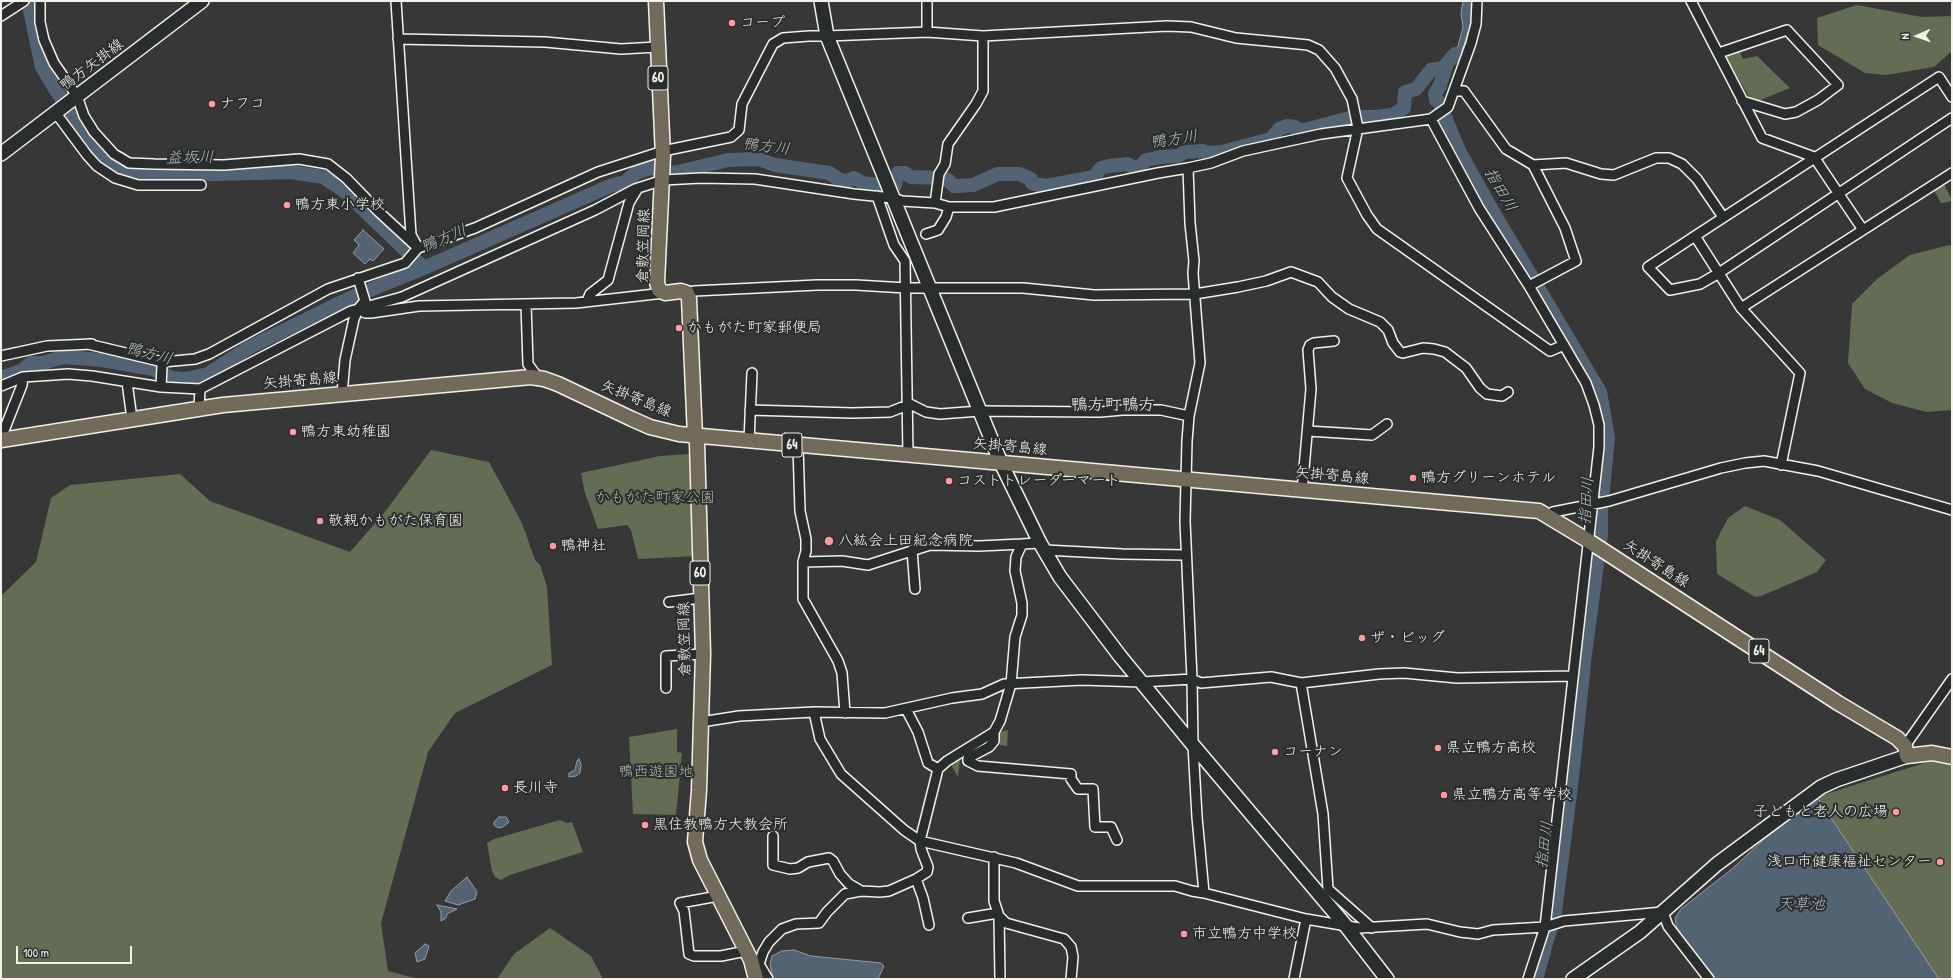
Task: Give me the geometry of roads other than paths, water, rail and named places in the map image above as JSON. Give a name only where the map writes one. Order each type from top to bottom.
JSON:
[{"type":"main road","name":"倉敷笠岡線","points":[[656,1],[663,154],[663,180],[657,282],[659,290],[664,293],[687,293],[689,299],[695,436],[697,443],[703,654],[699,790],[695,842],[700,860],[756,971]]},
{"type":"main road","name":"矢掛寄島線","points":[[2,440],[199,408],[514,378],[540,379],[558,384],[650,427],[679,434],[798,446],[1539,511],[1550,516],[1838,703],[1897,738],[1906,751]]},
{"type":"main road","points":[[1906,751],[1932,753],[1952,757]]},
{"type":"street","points":[[1,16],[24,1]]},
{"type":"street","points":[[40,1],[40,22],[44,40],[54,63],[94,132],[114,154],[129,163],[224,165],[299,159],[328,164],[346,178],[380,213],[418,248]]},
{"type":"street","name":"鴨方矢掛線","points":[[1,154],[202,1]]},
{"type":"street","points":[[396,1],[405,119],[411,235],[418,248]]},
{"type":"street","points":[[821,1],[827,36],[1002,464],[1042,546],[1075,599],[1193,745],[1346,926],[1387,979]]},
{"type":"street","points":[[927,1],[927,32]]},
{"type":"street","points":[[1,386],[22,377],[68,374],[92,376],[162,387],[200,389],[362,304],[402,297],[595,210],[638,188],[663,180],[700,178],[755,180],[902,200],[935,203],[949,207],[994,207],[1211,163],[1243,151],[1358,125],[1433,118],[1448,107],[1476,24],[1477,1]]},
{"type":"street","points":[[1692,1],[1762,138],[1814,157],[1862,230]]},
{"type":"street","points":[[1,356],[47,346],[92,344],[88,344],[162,364],[188,360],[209,354],[328,289],[359,280],[405,263],[418,248],[475,228],[598,172],[663,154],[731,138],[739,130],[742,104],[773,44],[783,38],[927,32],[983,36],[1168,26],[1191,27],[1236,38],[1308,45],[1319,50],[1335,68],[1352,99],[1358,125],[1347,178],[1367,215],[1377,228],[1550,350],[1564,345]]},
{"type":"street","points":[[1719,53],[1787,30],[1838,85],[1818,100],[1796,112],[1784,114],[1742,101]]},
{"type":"street","points":[[935,203],[939,174],[944,164],[948,144],[976,104],[982,91],[983,36]]},
{"type":"street","points":[[398,39],[545,42],[621,49],[657,47]]},
{"type":"street","points":[[1952,97],[1939,77],[1814,157],[1778,183],[1723,217],[1648,267],[1670,290],[1700,284],[1952,118]]},
{"type":"street","points":[[1454,91],[1464,91],[1506,149],[1533,165],[1566,228],[1576,261],[1529,286]]},
{"type":"street","points":[[58,110],[97,166],[115,178],[138,185],[201,185]]},
{"type":"street","points":[[1433,118],[1479,208],[1529,286],[1586,383],[1594,404],[1599,425],[1599,447],[1587,540],[1545,927],[1528,979]]},
{"type":"street","points":[[1533,165],[1566,163],[1600,174],[1614,175],[1656,158],[1669,158],[1682,164],[1697,179],[1723,217]]},
{"type":"street","points":[[123,180],[129,163]]},
{"type":"street","points":[[1188,168],[1190,223],[1194,261],[1193,273],[1200,362],[1190,416],[1185,479],[1186,555],[1192,680],[1193,745],[1197,817],[1204,893]]},
{"type":"street","points":[[1741,308],[1952,173]]},
{"type":"street","points":[[587,301],[590,294],[608,280],[629,203],[638,188]]},
{"type":"street","points":[[877,196],[894,245],[906,261],[908,455]]},
{"type":"street","points":[[926,234],[938,230],[949,207]]},
{"type":"street","points":[[1695,236],[1741,308],[1800,373],[1780,465]]},
{"type":"street","points":[[687,293],[694,291],[816,285],[906,288],[1023,288],[1094,295],[1195,294],[1266,281],[1292,272],[1318,282],[1332,297],[1349,309],[1380,322],[1388,330],[1393,343],[1403,354],[1423,348],[1445,352],[1466,368],[1480,388],[1487,394],[1502,396],[1508,392]]},
{"type":"street","points":[[359,280],[362,304],[365,313],[444,304],[526,304],[587,301],[664,293]]},
{"type":"street","points":[[342,394],[345,360],[354,319],[362,304]]},
{"type":"street","points":[[526,304],[528,364],[540,379]]},
{"type":"street","points":[[1302,491],[1311,389],[1308,350],[1310,345],[1334,341]]},
{"type":"street","points":[[162,364],[162,387]]},
{"type":"street","points":[[749,441],[752,373]]},
{"type":"street","points":[[2,440],[3,433],[22,385],[22,377]]},
{"type":"street","points":[[126,382],[132,419]]},
{"type":"street","points":[[199,408],[200,389]]},
{"type":"street","points":[[750,410],[852,413],[890,412],[910,404],[926,412],[940,414],[980,411],[1100,412],[1123,410],[1162,410],[1190,416]]},
{"type":"street","points":[[1308,431],[1372,435],[1387,424]]},
{"type":"street","points":[[798,446],[800,511],[806,539],[806,551],[803,562],[803,599],[838,661],[842,673],[845,713]]},
{"type":"street","points":[[1550,516],[1553,512],[1610,501],[1721,468],[1764,461],[1818,471],[1952,510]]},
{"type":"street","points":[[803,562],[842,561],[868,565],[930,545],[979,546],[1022,544],[1186,555]]},
{"type":"street","points":[[1022,544],[1016,557],[1015,571],[1022,603],[1022,615],[1015,637],[1011,684],[1006,705],[994,732],[994,741],[989,747],[968,758],[968,761],[978,766],[1071,774],[1070,779],[1078,789],[1093,789],[1095,827],[1111,827],[1117,840]]},
{"type":"street","points":[[912,550],[915,589]]},
{"type":"street","points":[[669,602],[701,598]]},
{"type":"street","points":[[666,688],[666,656],[703,654]]},
{"type":"street","points":[[701,722],[738,716],[814,712],[885,713],[952,698],[982,694],[1004,684],[1082,680],[1142,682],[1192,680],[1201,684],[1271,677],[1301,683],[1379,674],[1404,673],[1457,678],[1573,676]]},
{"type":"street","points":[[1573,979],[1640,932],[1717,864],[1821,787],[1906,751],[1952,679]]},
{"type":"street","points":[[1301,683],[1322,814],[1328,889],[1372,928]]},
{"type":"street","points":[[906,709],[918,732],[928,763],[938,769]]},
{"type":"street","points":[[814,712],[820,739],[841,774],[908,833],[920,841],[994,857],[1031,868],[1078,886],[1175,886],[1192,892],[1204,893],[1306,919],[1346,926],[1372,928],[1427,924],[1460,932],[1478,934],[1493,930],[1545,927],[1564,921],[1663,912]]},
{"type":"street","points":[[768,979],[756,971],[763,952],[778,932],[796,924],[819,923],[838,900],[845,894],[861,891],[889,891],[916,880],[927,872],[928,867],[921,849],[920,841],[938,769],[947,761],[994,732]]},
{"type":"street","points":[[773,836],[773,865],[790,869],[798,868],[808,862],[829,858],[833,861],[840,874],[849,884],[861,891]]},
{"type":"street","points":[[994,857],[994,901],[999,915],[1000,979]]},
{"type":"street","points":[[916,880],[923,898],[929,925]]},
{"type":"street","points":[[718,896],[680,903],[684,911],[689,954],[694,956],[721,956],[746,951]]},
{"type":"street","points":[[1663,912],[1668,926],[1709,979]]},
{"type":"street","points":[[968,918],[999,915]]},
{"type":"street","points":[[999,915],[1006,923],[1064,939],[1072,947],[1071,979]]},
{"type":"street","points":[[1294,979],[1306,919]]},
{"type":"water","points":[[1463,1],[1472,1],[1471,23],[1462,51],[1447,70],[1441,66],[1447,61],[1458,46],[1463,27],[1461,14]]},
{"type":"water","points":[[363,230],[384,249],[373,261],[370,259],[365,264],[353,253],[359,245],[354,240]]},
{"type":"water","points":[[579,759],[581,764],[580,773],[576,776],[569,777],[569,773],[575,770]]},
{"type":"water","name":"天草池","points":[[1816,799],[1819,800],[1939,979],[1714,979],[1677,929],[1675,918],[1681,909],[1732,869],[1763,840]]},
{"type":"water","points":[[499,817],[506,817],[509,822],[503,827],[498,828],[494,825],[494,822]]},
{"type":"water","points":[[467,877],[477,892],[475,899],[458,905],[445,901],[451,891]]},
{"type":"water","points":[[437,905],[457,909],[447,914],[446,918],[441,921],[441,912]]},
{"type":"water","points":[[425,944],[429,946],[425,959],[417,962],[415,953]]},
{"type":"water","points":[[794,950],[811,956],[881,963],[884,966],[878,979],[773,979],[770,964],[772,956],[782,951]]},
{"type":"waterway","name":"益坂川","points":[[28,1],[42,67],[55,89],[99,153],[110,165],[131,174],[144,176],[291,172],[323,177],[344,191],[424,268]]},
{"type":"waterway","name":"鴨方川","points":[[1,378],[23,370],[31,363],[43,363],[63,357],[102,360],[153,369],[172,378],[185,379],[208,374],[250,347],[350,298],[424,268],[610,186],[625,182],[636,173],[647,169],[659,167],[665,173],[678,172],[728,160],[758,159],[775,165],[829,173],[840,180],[847,181],[854,178],[863,183],[878,185],[895,185],[898,173],[905,173],[911,177],[942,178],[948,180],[954,186],[973,185],[998,174],[1019,174],[1031,179],[1032,183],[1046,186],[1094,177],[1101,168],[1109,166],[1127,164],[1135,168],[1140,167],[1146,160],[1178,156],[1185,152],[1222,152],[1271,139],[1279,129],[1287,126],[1295,127],[1299,130],[1305,130],[1353,117],[1392,115],[1404,108],[1405,92],[1416,89],[1431,70],[1443,68],[1455,54]]},
{"type":"waterway","name":"指田川","points":[[1446,66],[1440,85],[1435,94],[1436,100],[1439,102],[1459,151],[1488,203],[1600,392],[1608,437],[1601,510],[1601,535],[1585,654],[1572,778],[1555,912],[1536,979]]},
{"type":"place","name":"コープ","points":[[732,23]]},
{"type":"place","name":"ナフコ","points":[[212,104]]},
{"type":"place","name":"鴨方東小学校","points":[[287,205]]},
{"type":"place","name":"かもがた町家郵便局","points":[[679,328]]},
{"type":"place","name":"鴨方東幼稚園","points":[[293,432]]},
{"type":"place","name":"鴨方グリーンホテル","points":[[1413,478]]},
{"type":"place","name":"コストトレーダーマート","points":[[949,481]]},
{"type":"place","name":"敬親かもがた保育園","points":[[320,521]]},
{"type":"place","name":"八紘会上田紀念病院","points":[[829,541]]},
{"type":"place","name":"鴨神社","points":[[553,546]]},
{"type":"place","name":"ザ・ビッグ","points":[[1362,638]]},
{"type":"place","name":"県立鴨方高校","points":[[1438,748]]},
{"type":"place","name":"コーナン","points":[[1275,752]]},
{"type":"place","name":"長川寺","points":[[505,788]]},
{"type":"place","name":"県立鴨方高等学校","points":[[1444,795]]},
{"type":"place","name":"子どもと老人の広場","points":[[1896,812]]},
{"type":"place","name":"黒住教鴨方大教会所","points":[[645,825]]},
{"type":"place","name":"浅口市健康福祉センター","points":[[1940,862]]},
{"type":"place","name":"市立鴨方中学校","points":[[1184,934]]},
{"type":"district","name":"鴨方町鴨方","points":[[1113,405]]},
{"type":"park label","name":"かもがた町家公園","points":[[655,498]]},
{"type":"park label","name":"鴨西遊園地","points":[[656,772]]}]
